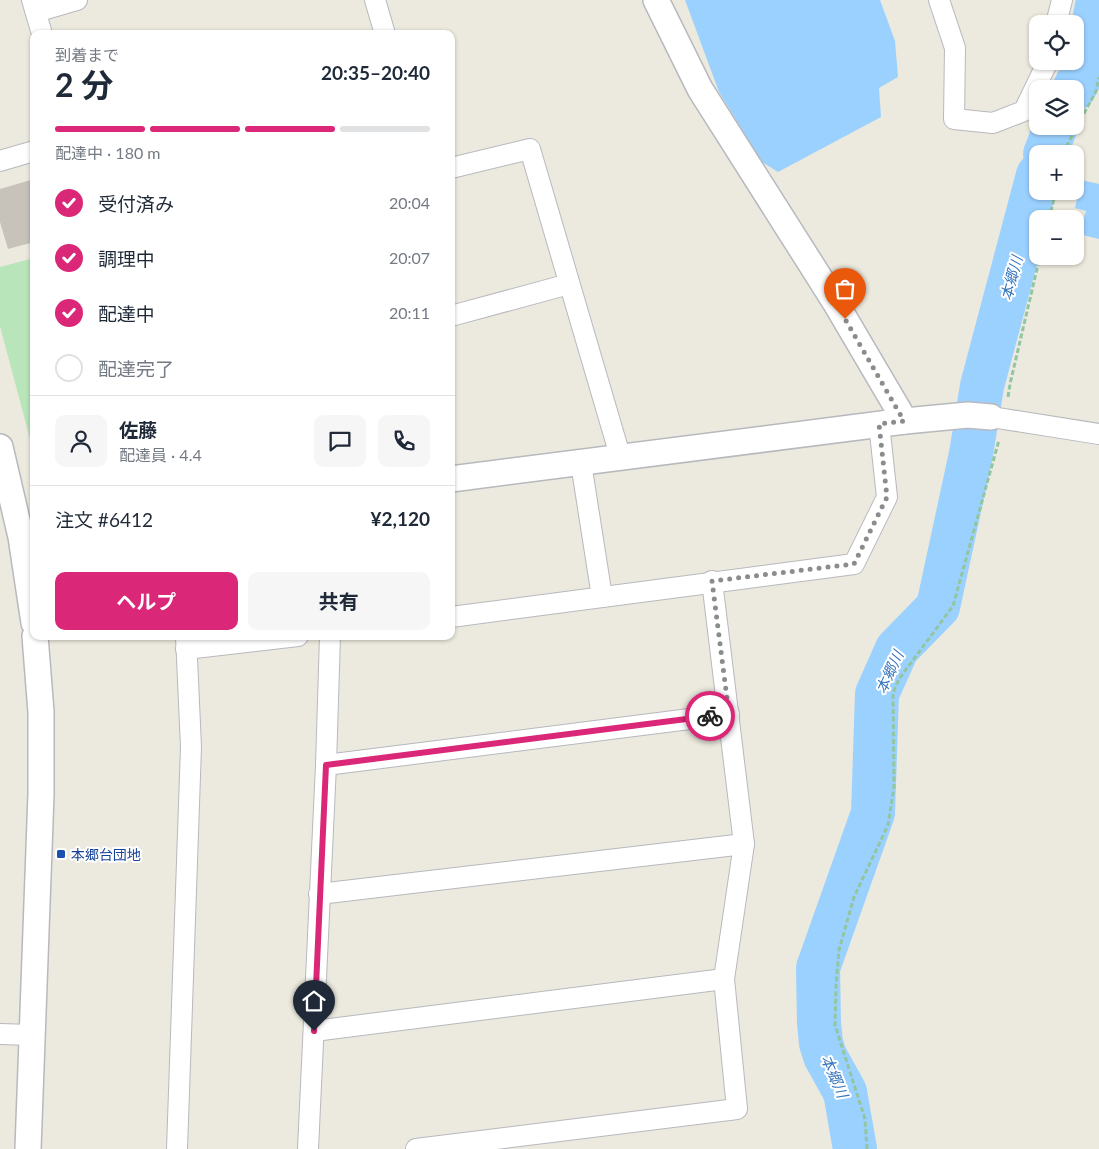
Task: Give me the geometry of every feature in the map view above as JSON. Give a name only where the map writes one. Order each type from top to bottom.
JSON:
[{"type":"street","points":[[41,30],[34,6],[77,0]]},
{"type":"street","points":[[376,0],[384,30]]},
{"type":"street","points":[[656,0],[700,90],[835,302],[904,421]]},
{"type":"street","points":[[939,0],[955,48],[954,119],[993,124],[1024,112],[1044,70]]},
{"type":"street","points":[[1058,15],[1062,0]]},
{"type":"street","points":[[455,167],[530,149],[620,459]]},
{"type":"street","points":[[0,161],[30,151]]},
{"type":"street","points":[[455,315],[569,284]]},
{"type":"street","points":[[455,478],[581,462],[620,459],[904,421],[988,417],[1099,434]]},
{"type":"street","points":[[455,616],[712,581],[854,564],[887,497],[879,424]]},
{"type":"street","points":[[0,447],[30,602]]},
{"type":"street","points":[[581,462],[602,597]]},
{"type":"street","points":[[416,1149],[737,1109],[724,979],[744,844],[712,581]]},
{"type":"street","points":[[28,1149],[40,794],[41,712],[35,640]]},
{"type":"street","points":[[177,1149],[191,747],[186,643],[234,640]]},
{"type":"street","points":[[308,1149],[330,640]]},
{"type":"street","points":[[326,765],[729,714]]},
{"type":"street","points":[[319,894],[744,844]]},
{"type":"street","points":[[314,1031],[724,979]]},
{"type":"street","points":[[0,1034],[32,1035]]},
{"type":"path","points":[[1067,145],[1096,91],[1099,77]]},
{"type":"path","points":[[867,1149],[865,1119],[835,1025],[839,950],[854,897],[888,825],[894,787],[893,694],[898,679],[953,606],[988,417],[1010,384],[1038,265]]},
{"type":"green space","points":[[30,259],[30,439],[0,326],[0,267]]},
{"type":"water","points":[[685,0],[880,0],[895,41],[898,77],[879,88],[881,117],[778,172],[762,162],[719,92]]},
{"type":"water","points":[[1084,181],[1099,184],[1099,239],[1084,235],[1086,211],[1075,208],[1077,200],[1084,200]]},
{"type":"building","points":[[30,180],[30,243],[8,249],[0,222],[0,189]]},
{"type":"waterway","name":"本郷川","points":[[1079,80],[1085,68],[1098,0]]},
{"type":"waterway","name":"本郷川","points":[[1049,145],[1052,135]]},
{"type":"waterway","name":"本郷川","points":[[855,1149],[845,1092],[825,1056],[821,1043],[818,968],[873,813],[877,694],[897,649],[938,607],[971,454],[982,386],[1031,200]]},
{"type":"way so far","points":[[710,716],[729,714],[712,581],[854,564],[887,497],[879,424],[904,421],[845,319]]},
{"type":"place","name":"本郷台団地","points":[[61,854]]},
{"type":"route","points":[[314,1031],[326,765],[710,716]]}]
